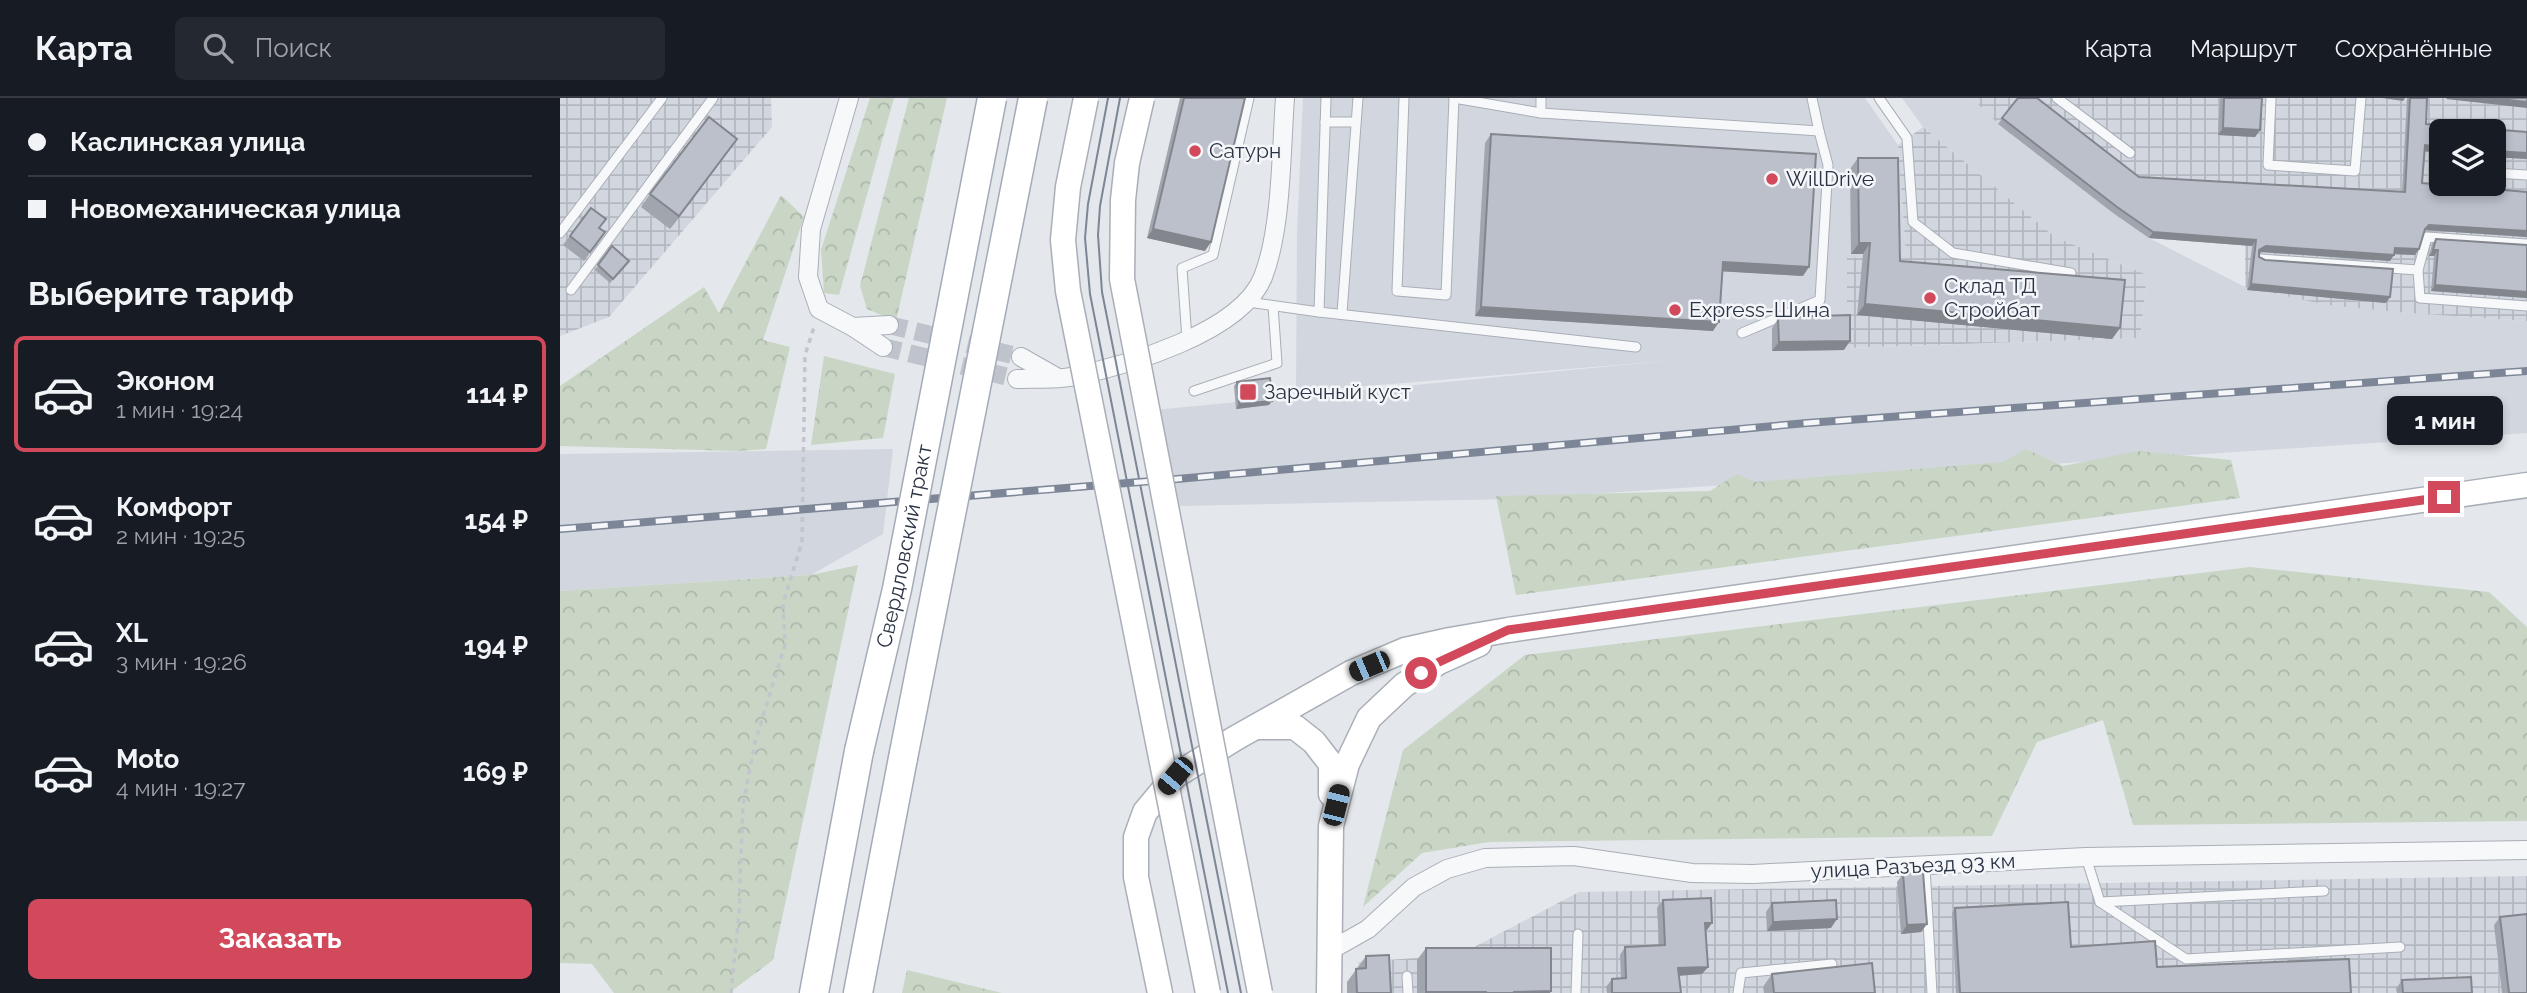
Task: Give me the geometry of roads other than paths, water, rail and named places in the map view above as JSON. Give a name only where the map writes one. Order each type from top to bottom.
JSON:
[{"type":"main road","name":"Свердловский тракт","points":[[814,993],[859,751],[897,589],[992,98]]},
{"type":"main road","name":"Свердловский тракт","points":[[858,993],[1033,98]]},
{"type":"main road","points":[[1086,98],[1068,187],[1063,240],[1068,291],[1208,993]]},
{"type":"main road","points":[[1142,98],[1123,200],[1122,279],[1260,993]]},
{"type":"main road","points":[[1160,993],[1136,877],[1136,837],[1145,812],[1175,776],[1351,673],[1405,650],[1508,630],[2527,485]]},
{"type":"main road","points":[[1331,826],[1347,764],[1369,718],[1404,685],[1439,662],[1508,630]]},
{"type":"main road","points":[[1257,727],[1295,727],[1314,742],[1331,764],[1329,993]]},
{"type":"street","points":[[849,98],[811,229],[808,277],[819,309],[883,347]]},
{"type":"street","points":[[1017,379],[1069,377],[1113,365],[1187,340],[1231,317],[1248,302],[1263,278],[1275,235],[1285,98]]},
{"type":"street","points":[[853,327],[889,325]]},
{"type":"street","points":[[1021,357],[1058,378]]},
{"type":"street","name":"улица Разъезд 93 км","points":[[1329,951],[1367,929],[1414,887],[1447,869],[1485,858],[1574,856],[1692,873],[1753,874],[2086,857],[2527,850]]},
{"type":"lane","points":[[560,233],[662,98]]},
{"type":"lane","points":[[571,290],[713,98]]},
{"type":"lane","points":[[1187,340],[1182,268],[1213,255],[1249,98]]},
{"type":"lane","points":[[1319,312],[1326,98]]},
{"type":"lane","points":[[1342,313],[1358,98]]},
{"type":"lane","points":[[1404,98],[1397,291],[1446,295],[1454,98],[1541,113],[1819,131]]},
{"type":"lane","points":[[1541,98],[1541,113]]},
{"type":"lane","points":[[1742,333],[1820,300],[1828,165],[1812,98]]},
{"type":"lane","points":[[1879,98],[1907,138],[1913,222],[1953,253],[2071,273]]},
{"type":"lane","points":[[2057,98],[2130,153]]},
{"type":"lane","points":[[2271,98],[2268,165],[2355,171],[2361,98]]},
{"type":"lane","points":[[1325,122],[1355,122]]},
{"type":"lane","points":[[2506,174],[2527,175]]},
{"type":"lane","points":[[2527,244],[2427,237],[2418,270],[2420,298],[2527,306]]},
{"type":"lane","points":[[2261,259],[2418,270]]},
{"type":"lane","points":[[1248,302],[1636,347]]},
{"type":"lane","points":[[1194,391],[1277,363],[1273,306]]},
{"type":"lane","points":[[2086,857],[2100,902],[2186,959],[2400,947]]},
{"type":"lane","points":[[1925,866],[1932,993]]},
{"type":"lane","points":[[2100,902],[2324,891]]},
{"type":"lane","points":[[1576,993],[1578,934]]},
{"type":"lane","points":[[1738,993],[1741,973],[1832,964]]},
{"type":"lane","points":[[1407,975],[1408,993]]},
{"type":"tunnel","points":[[889,325],[1021,357]]},
{"type":"tunnel","points":[[883,347],[1017,379]]},
{"type":"tram line","points":[[1108,98],[1088,204],[1085,238],[1090,294],[1228,993]]},
{"type":"tram line","points":[[1120,98],[1100,206],[1098,235],[1102,292],[1241,993]]},
{"type":"railway","points":[[560,529],[1177,479],[1807,423],[2527,371]]},
{"type":"place","name":"Сатурн","points":[[1195,151]]},
{"type":"place","name":"WillDrive","points":[[1772,179]]},
{"type":"place","name":"Склад ТД Стройбат","points":[[1930,298]]},
{"type":"place","name":"Express-Шина","points":[[1675,310]]},
{"type":"place","name":"Заречный куст","points":[[1248,392]]}]
